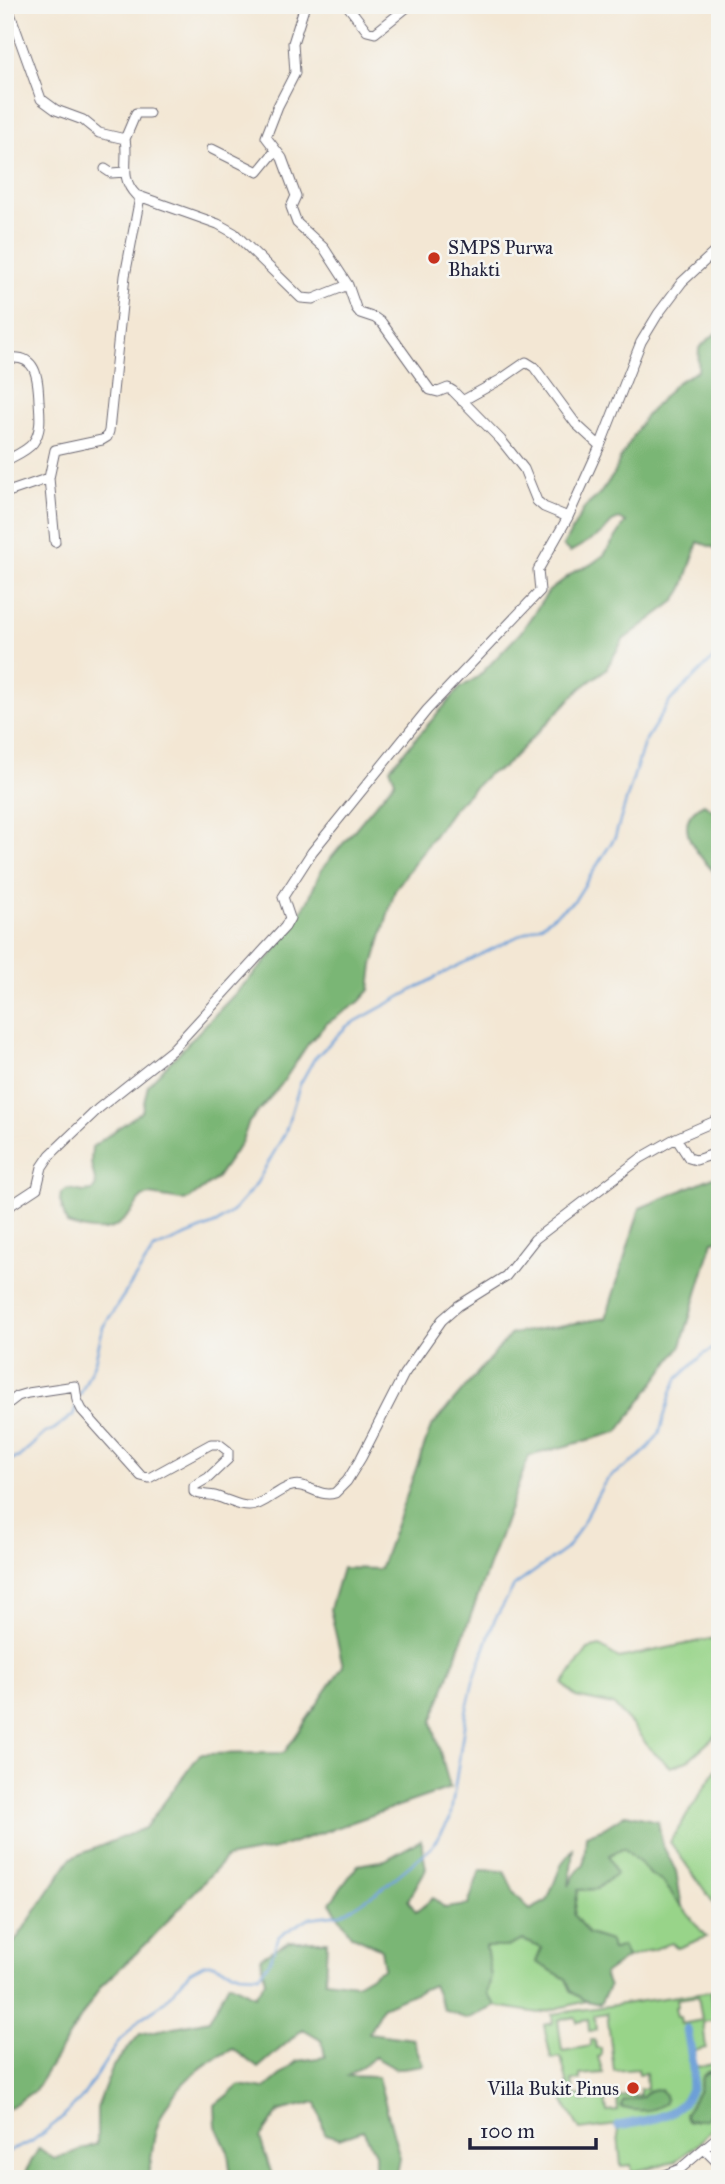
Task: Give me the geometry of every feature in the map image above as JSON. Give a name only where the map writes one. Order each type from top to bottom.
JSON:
[{"type":"street","points":[[6,5],[41,99],[56,110],[83,120],[99,133],[125,139]]},
{"type":"street","points":[[305,5],[293,43],[295,73],[267,132],[268,140],[282,158],[296,196],[291,207],[297,223],[324,248],[348,285],[356,309],[382,323],[430,390],[438,392],[448,388],[501,440],[524,469],[537,501],[544,507],[568,517]]},
{"type":"street","points":[[347,5],[367,31],[375,33],[410,5]]},
{"type":"street","points":[[149,113],[136,113],[125,139],[125,172],[132,191],[140,197],[218,224],[234,233],[301,298],[313,299],[348,285]]},
{"type":"street","points":[[212,149],[258,172],[276,150]]},
{"type":"street","points":[[105,169],[111,173],[125,172]]},
{"type":"street","points":[[55,542],[49,478],[55,450],[102,440],[107,437],[109,431],[125,276],[140,197]]},
{"type":"street","points":[[5,1209],[37,1188],[42,1167],[50,1155],[99,1108],[172,1050],[288,924],[290,915],[283,897],[303,865],[427,710],[538,593],[538,570],[568,517],[648,330],[682,282],[720,247]]},
{"type":"street","points":[[5,359],[13,357],[25,360],[36,370],[40,423],[33,443],[5,461]]},
{"type":"street","points":[[462,401],[526,362],[534,367],[576,424],[600,446]]},
{"type":"street","points":[[5,493],[49,478]]},
{"type":"street","points":[[5,1406],[27,1393],[75,1385],[77,1400],[82,1410],[141,1476],[149,1478],[211,1444],[219,1444],[228,1451],[228,1459],[208,1478],[194,1486],[194,1492],[200,1495],[215,1496],[230,1503],[251,1507],[292,1485],[329,1495],[335,1493],[361,1458],[404,1374],[442,1320],[458,1306],[506,1276],[535,1239],[641,1157],[720,1119]]},
{"type":"street","points":[[676,1138],[689,1158],[696,1160],[720,1152]]},
{"type":"street","points":[[654,2179],[680,2169],[720,2135]]},
{"type":"street","points":[[705,2150],[720,2165]]},
{"type":"green space","points":[[717,332],[720,333],[720,550],[698,542],[683,588],[675,601],[623,640],[606,669],[581,688],[503,768],[488,774],[453,809],[395,890],[373,965],[370,990],[359,1002],[326,1024],[308,1044],[281,1085],[249,1122],[242,1141],[216,1179],[189,1199],[150,1195],[142,1197],[126,1218],[110,1228],[92,1230],[67,1224],[60,1201],[61,1193],[68,1189],[92,1191],[96,1185],[91,1163],[92,1147],[142,1111],[148,1085],[272,955],[308,901],[321,870],[395,781],[390,768],[460,688],[479,676],[520,633],[549,591],[575,571],[604,555],[626,522],[619,519],[612,522],[601,534],[570,552],[563,546],[585,507],[598,496],[614,474],[644,418],[677,382],[698,371],[699,348]]},
{"type":"green space","points":[[704,804],[720,815],[720,878],[704,861],[687,831],[693,812]]},
{"type":"green space","points":[[720,1174],[720,1240],[713,1241],[681,1346],[618,1432],[529,1456],[432,1722],[450,1788],[275,1849],[226,1858],[146,1944],[101,1986],[35,2090],[5,2111],[5,1941],[12,1946],[71,1858],[145,1828],[200,1754],[284,1753],[343,1666],[330,1609],[342,1568],[380,1569],[431,1427],[511,1334],[606,1318],[640,1208]]},
{"type":"green space","points":[[720,1637],[720,1732],[687,1761],[670,1767],[650,1749],[613,1705],[576,1697],[563,1684],[588,1649],[600,1646],[619,1658]]},
{"type":"green space","points":[[720,1763],[720,1912],[670,1842]]},
{"type":"green space","points":[[626,1814],[658,1821],[662,1844],[676,1871],[682,1907],[663,1882],[652,1876],[624,1848],[609,1855],[616,1874],[597,1889],[578,1890],[574,1915],[588,1934],[610,1941],[612,1950],[622,1946],[627,1958],[604,1974],[609,1987],[600,2004],[586,2001],[572,1992],[566,1979],[536,1962],[542,1948],[523,1940],[506,1947],[486,1947],[491,1977],[487,1993],[496,2006],[467,2019],[444,2010],[433,1985],[382,2007],[369,2033],[413,2039],[423,2065],[396,2069],[375,2057],[348,2076],[378,2077],[400,2158],[396,2179],[375,2179],[375,2153],[363,2130],[340,2138],[325,2134],[316,2102],[279,2111],[260,2138],[272,2175],[264,2179],[231,2179],[228,2152],[216,2126],[215,2105],[240,2085],[264,2089],[297,2061],[325,2057],[322,2040],[303,2029],[258,2068],[233,2049],[208,2063],[186,2081],[161,2117],[154,2137],[146,2179],[21,2179],[39,2148],[54,2159],[97,2144],[97,2108],[113,2066],[140,2034],[209,2020],[229,1983],[255,1996],[265,1981],[261,1957],[290,1941],[327,1941],[325,1980],[356,1984],[384,1968],[381,1949],[351,1935],[330,1903],[358,1865],[385,1860],[421,1840],[426,1869],[408,1900],[416,1912],[433,1898],[445,1908],[468,1905],[480,1870],[504,1871],[515,1894],[530,1910],[547,1901],[562,1863],[573,1849],[569,1886],[584,1864],[586,1835],[604,1828]]},
{"type":"green space","points":[[625,1848],[652,1876],[663,1882],[706,1937],[678,1948],[672,1943],[627,1958],[622,1946],[612,1950],[610,1941],[588,1934],[574,1915],[578,1890],[597,1889],[609,1855]]},
{"type":"green space","points":[[523,1940],[542,1948],[536,1962],[566,1979],[572,1992],[586,2001],[539,2013],[496,2006],[487,1993],[491,1977],[485,1947],[506,1947]]},
{"type":"green space","points":[[720,1990],[720,1993],[711,1995],[714,2016],[720,2016],[720,2038],[717,2020],[703,2022],[706,2048],[694,2051],[696,2067],[720,2063],[720,2072],[708,2071],[702,2077],[698,2092],[685,2117],[688,2122],[708,2117],[712,2112],[720,2114],[720,2120],[697,2145],[675,2161],[632,2172],[631,2165],[621,2166],[617,2125],[580,2130],[559,2093],[569,2090],[561,2057],[551,2059],[544,2025],[553,2023],[552,2014]],"holes":[[[698,1996],[702,2020],[681,2024],[675,2007],[678,2006],[677,1999]],[[607,2013],[614,2071],[638,2069],[639,2074],[646,2073],[647,2088],[640,2089],[640,2095],[617,2097],[618,2111],[607,2112],[605,2099],[582,2101],[581,2095],[574,2095],[572,2081],[580,2080],[580,2075],[603,2073],[598,2057],[601,2056],[601,2048],[596,2048],[595,2040],[591,2040],[591,2046],[562,2051],[558,2020],[575,2017],[577,2022],[588,2020],[589,2031],[596,2030],[594,2015]]]},
{"type":"green space","points":[[711,2070],[720,2072],[720,2114],[711,2112],[706,2119],[687,2121],[685,2114],[698,2092],[702,2077]]},
{"type":"green space","points":[[661,2090],[666,2098],[665,2103],[660,2106],[640,2111],[621,2106],[623,2101],[643,2097],[648,2091]]},
{"type":"waterway","points":[[80,1395],[95,1361],[103,1327],[154,1249],[217,1223],[234,1210],[255,1186],[285,1133],[300,1084],[314,1059],[347,1026],[453,968],[543,924],[575,900],[615,837],[644,743],[670,701],[720,652]]},
{"type":"waterway","points":[[5,2153],[31,2142],[81,2099],[119,2041],[141,2018],[162,2004],[190,1972],[205,1964],[213,1964],[240,1974],[259,1975],[270,1961],[279,1936],[309,1918],[341,1914],[356,1906],[383,1888],[431,1848],[450,1819],[473,1682],[494,1621],[514,1586],[566,1549],[603,1485],[611,1476],[636,1460],[659,1434],[678,1378],[704,1354],[720,1345]]},
{"type":"waterway","points":[[5,1462],[19,1457],[45,1433],[73,1415],[77,1404]]},
{"type":"waterway","points":[[618,2126],[645,2121],[670,2112],[688,2096],[693,2068],[687,2029]]},
{"type":"place","name":"SMPS Purwa Bhakti","points":[[434,258]]},
{"type":"place","name":"Villa Bukit Pinus","points":[[633,2088]]}]
